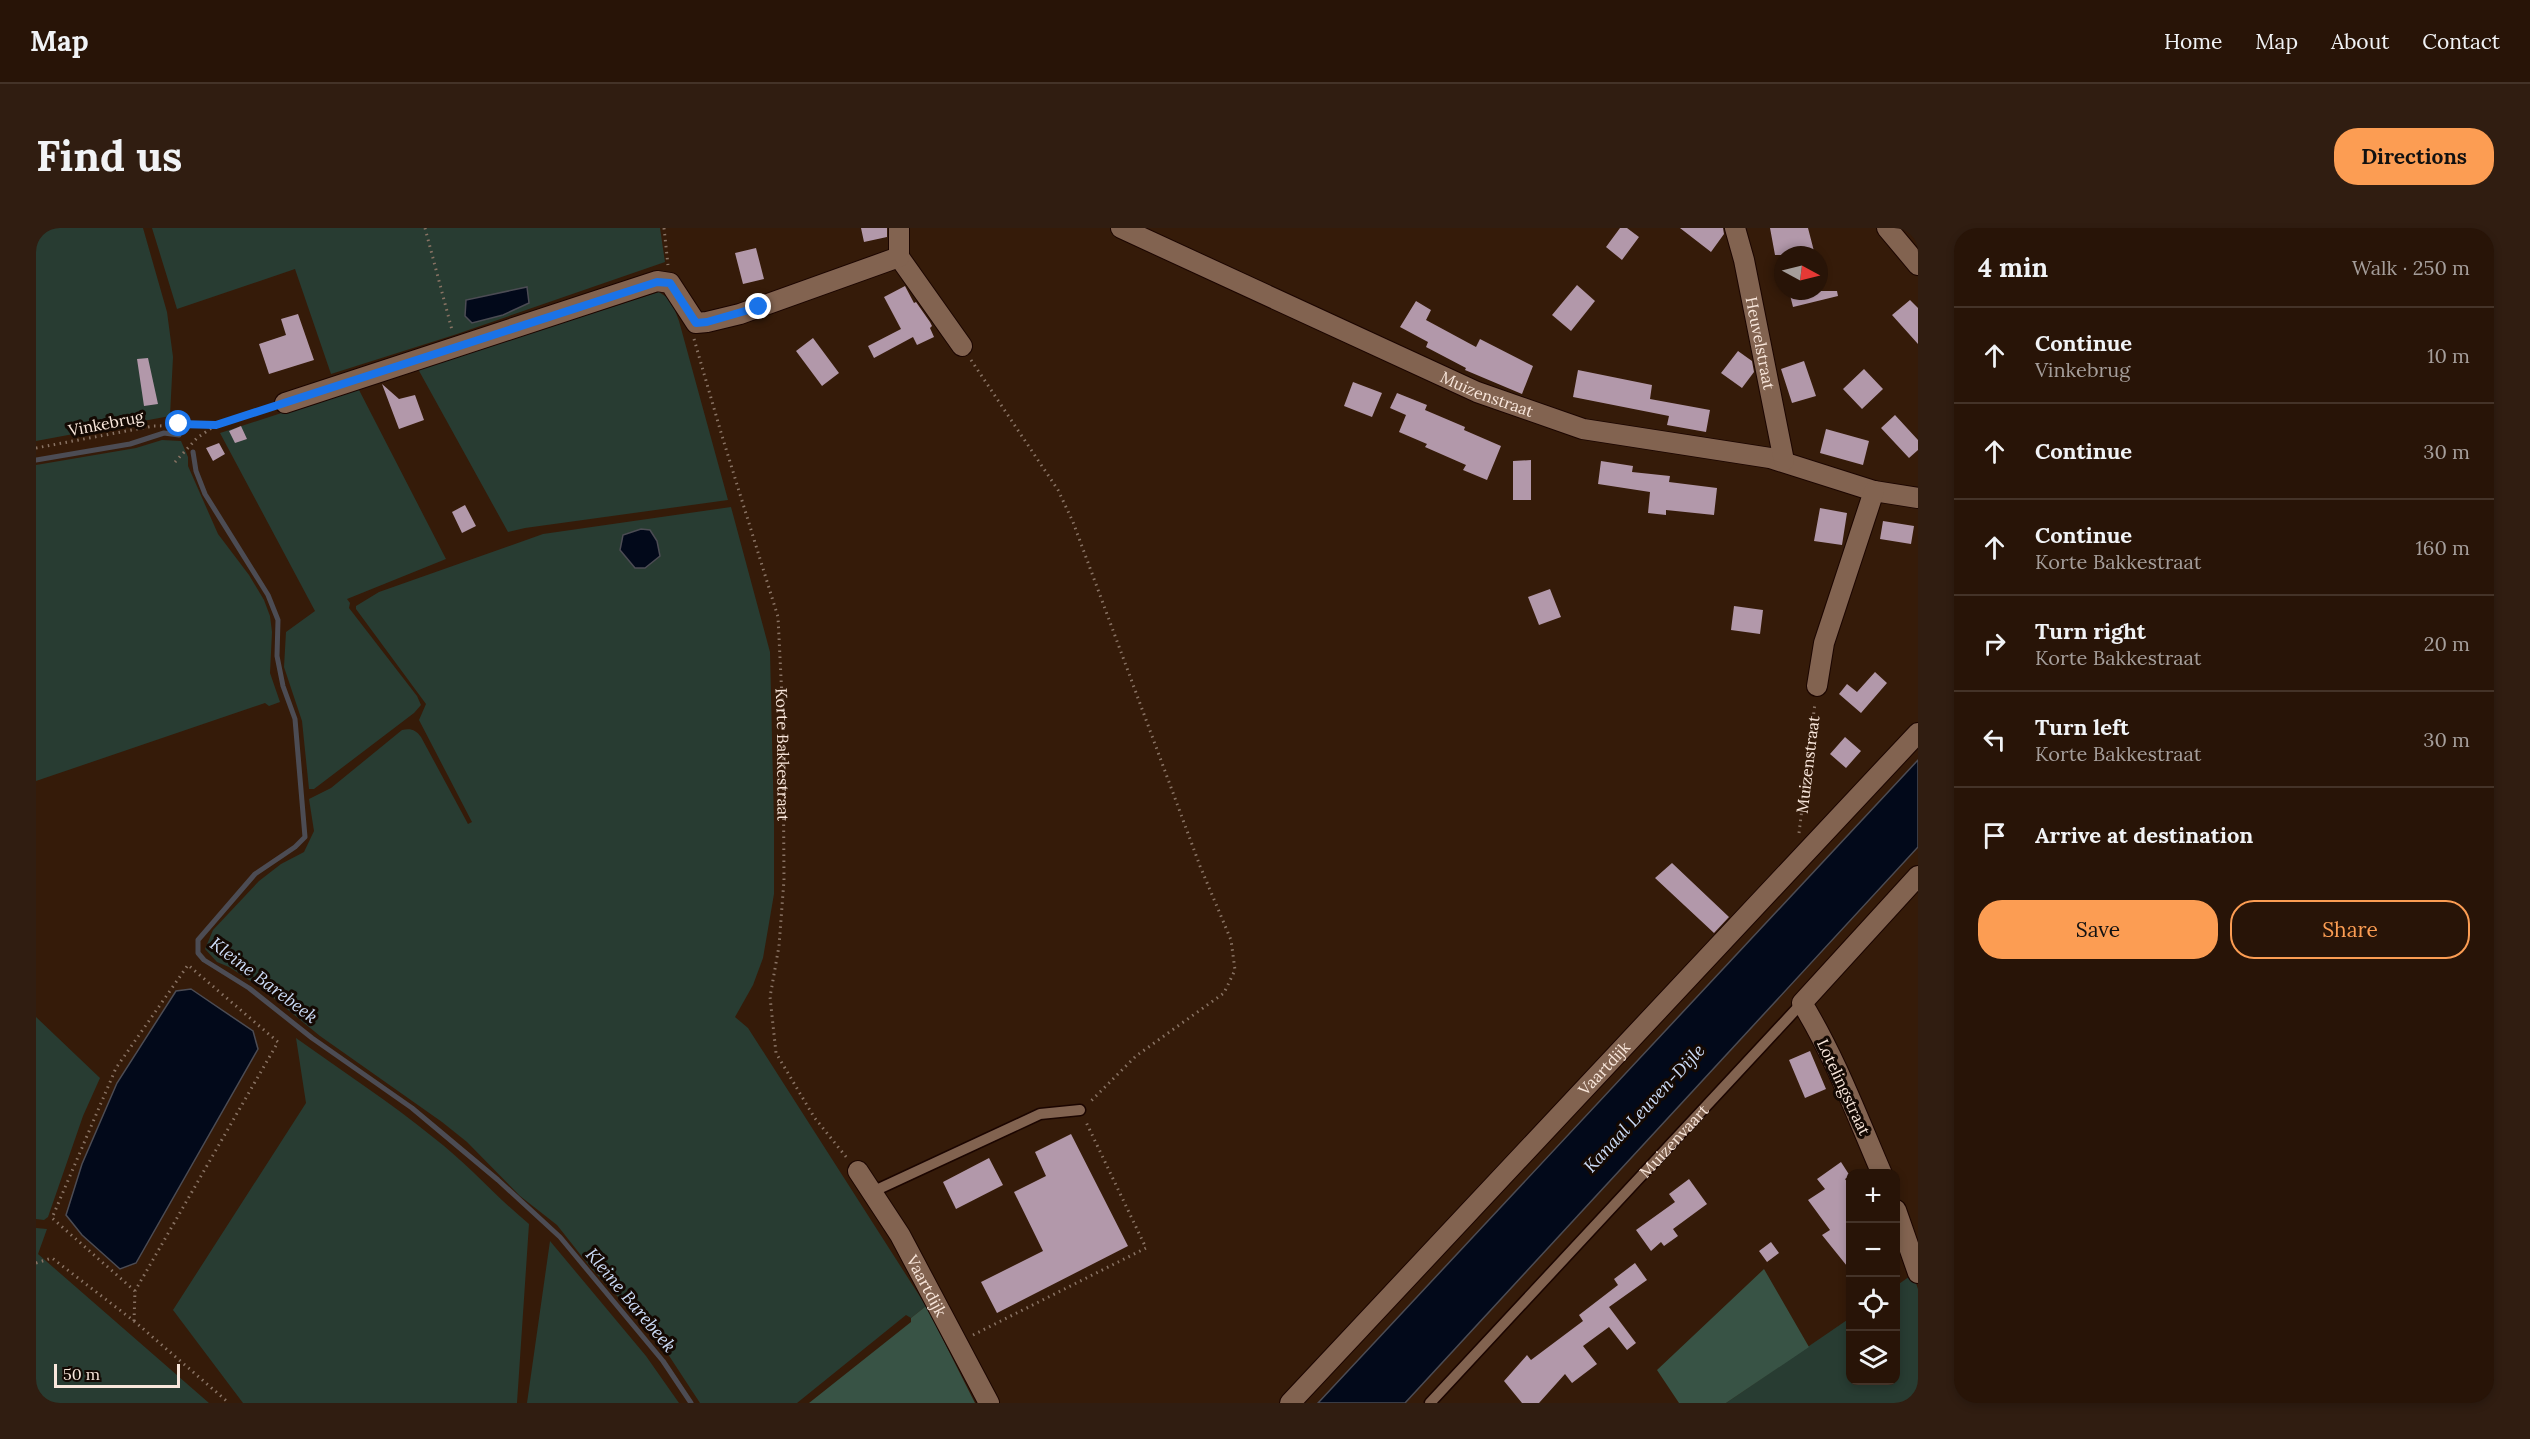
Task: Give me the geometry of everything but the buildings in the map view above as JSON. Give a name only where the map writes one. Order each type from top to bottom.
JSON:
[{"type":"street","points":[[899,228],[899,257],[962,346]]},
{"type":"street","name":"Muizenstraat","points":[[1121,228],[1477,392],[1525,410],[1582,429],[1784,461],[1874,491],[1918,498]]},
{"type":"street","name":"Heuvelstraat","points":[[1735,228],[1744,260],[1784,461]]},
{"type":"street","points":[[1887,228],[1918,265]]},
{"type":"street","points":[[285,403],[650,283],[670,283],[696,323],[707,322],[740,314],[899,257]]},
{"type":"street","points":[[1817,686],[1824,643],[1874,491]]},
{"type":"street","name":"Vaartdijk","points":[[1290,1403],[1918,733]]},
{"type":"street","name":"Muizenvaart","points":[[1802,1003],[1918,876]]},
{"type":"street","name":"Lotelingstraat","points":[[1802,1003],[1848,1092],[1880,1169]]},
{"type":"street","name":"Vaartdijk","points":[[858,1171],[900,1235],[989,1403]]},
{"type":"street","points":[[1900,1221],[1918,1273]]},
{"type":"lane","name":"Muizenvaart","points":[[1430,1403],[1802,1003]]},
{"type":"lane","points":[[872,1192],[1040,1114],[1080,1110]]},
{"type":"path","points":[[425,228],[456,347]]},
{"type":"path","points":[[664,228],[670,283]]},
{"type":"path","name":"Korte Bakkestraat","points":[[696,323],[694,343],[778,617],[783,718],[784,880],[779,946],[770,997],[776,1053],[814,1117],[858,1171]]},
{"type":"path","points":[[958,1343],[1146,1248],[1080,1110],[1136,1056],[1224,993],[1235,970],[1231,940],[1200,866],[1073,522],[1058,490],[962,346]]},
{"type":"path","points":[[175,462],[197,438],[216,425],[285,403]]},
{"type":"path","name":"Vinkebrug","points":[[36,448],[153,426],[216,425]]},
{"type":"path","name":"Muizenstraat","points":[[1795,865],[1817,686]]},
{"type":"path","points":[[134,1321],[135,1291],[278,1042],[188,965],[116,1068],[52,1218],[135,1291]]},
{"type":"path","points":[[36,1263],[52,1258],[134,1321],[229,1403]]},
{"type":"green space","points":[[36,228],[143,228],[167,312],[173,357],[170,416],[36,441]]},
{"type":"green space","points":[[152,228],[660,228],[665,262],[454,335],[331,374],[295,269],[177,309]]},
{"type":"green space","points":[[659,292],[671,300],[679,321],[728,500],[508,532],[418,369]]},
{"type":"green space","points":[[358,388],[446,559],[347,599],[350,603],[349,608],[417,696],[421,705],[414,713],[314,789],[309,789],[302,721],[284,667],[286,632],[315,611],[220,433]]},
{"type":"green space","points":[[162,440],[181,441],[188,457],[188,466],[218,534],[249,575],[264,600],[270,616],[272,632],[270,673],[280,702],[269,706],[265,703],[36,781],[36,465],[136,448]]},
{"type":"green space","points":[[731,507],[770,652],[774,824],[774,894],[763,958],[753,985],[735,1017],[748,1028],[926,1306],[911,1318],[906,1315],[797,1403],[700,1403],[660,1342],[591,1268],[557,1225],[520,1196],[467,1142],[320,1036],[260,987],[217,962],[205,949],[213,930],[259,881],[281,864],[304,852],[314,831],[309,799],[331,788],[402,730],[413,730],[421,737],[468,824],[472,822],[419,720],[426,704],[356,606],[379,592],[543,534]]},
{"type":"green space","points":[[36,1017],[100,1078],[83,1116],[48,1217],[44,1220],[36,1219]]},
{"type":"green space","points":[[296,1038],[434,1138],[529,1224],[517,1403],[243,1403],[173,1310],[306,1103]]},
{"type":"green space","points":[[36,1228],[47,1229],[38,1254],[209,1403],[36,1403]]},
{"type":"green space","points":[[550,1241],[646,1356],[679,1403],[527,1403]]},
{"type":"green space","points":[[1764,1269],[1809,1347],[1726,1403],[1679,1403],[1657,1370]]},
{"type":"green space","points":[[1913,1274],[1918,1289],[1918,1403],[1726,1403],[1846,1321],[1846,1385],[1900,1385],[1900,1283]]},
{"type":"green space","points":[[926,1306],[975,1403],[809,1403],[911,1322],[911,1318]]},
{"type":"water","points":[[527,287],[529,303],[503,315],[472,323],[465,316],[466,300]]},
{"type":"water","points":[[641,529],[650,530],[657,541],[660,556],[645,568],[635,568],[620,550],[623,535]]},
{"type":"water","name":"Kanaal Leuven-Dijle","points":[[1918,760],[1918,847],[1405,1403],[1318,1403]]},
{"type":"water","points":[[191,989],[253,1031],[258,1049],[136,1263],[120,1269],[82,1235],[66,1215],[82,1164],[117,1083],[176,991]]},
{"type":"waterway","points":[[36,460],[130,444],[164,433],[179,435]]},
{"type":"waterway","name":"Kleine Barebeek","points":[[193,452],[196,471],[205,494],[268,595],[278,620],[277,656],[283,686],[295,719],[305,837],[295,847],[255,874],[198,940],[198,953],[204,960],[249,988],[312,1038],[412,1108],[498,1180],[560,1237],[663,1361],[691,1403]]},
{"type":"route","points":[[179,424],[216,425],[650,283],[670,283],[696,323],[740,314],[759,307]]}]
